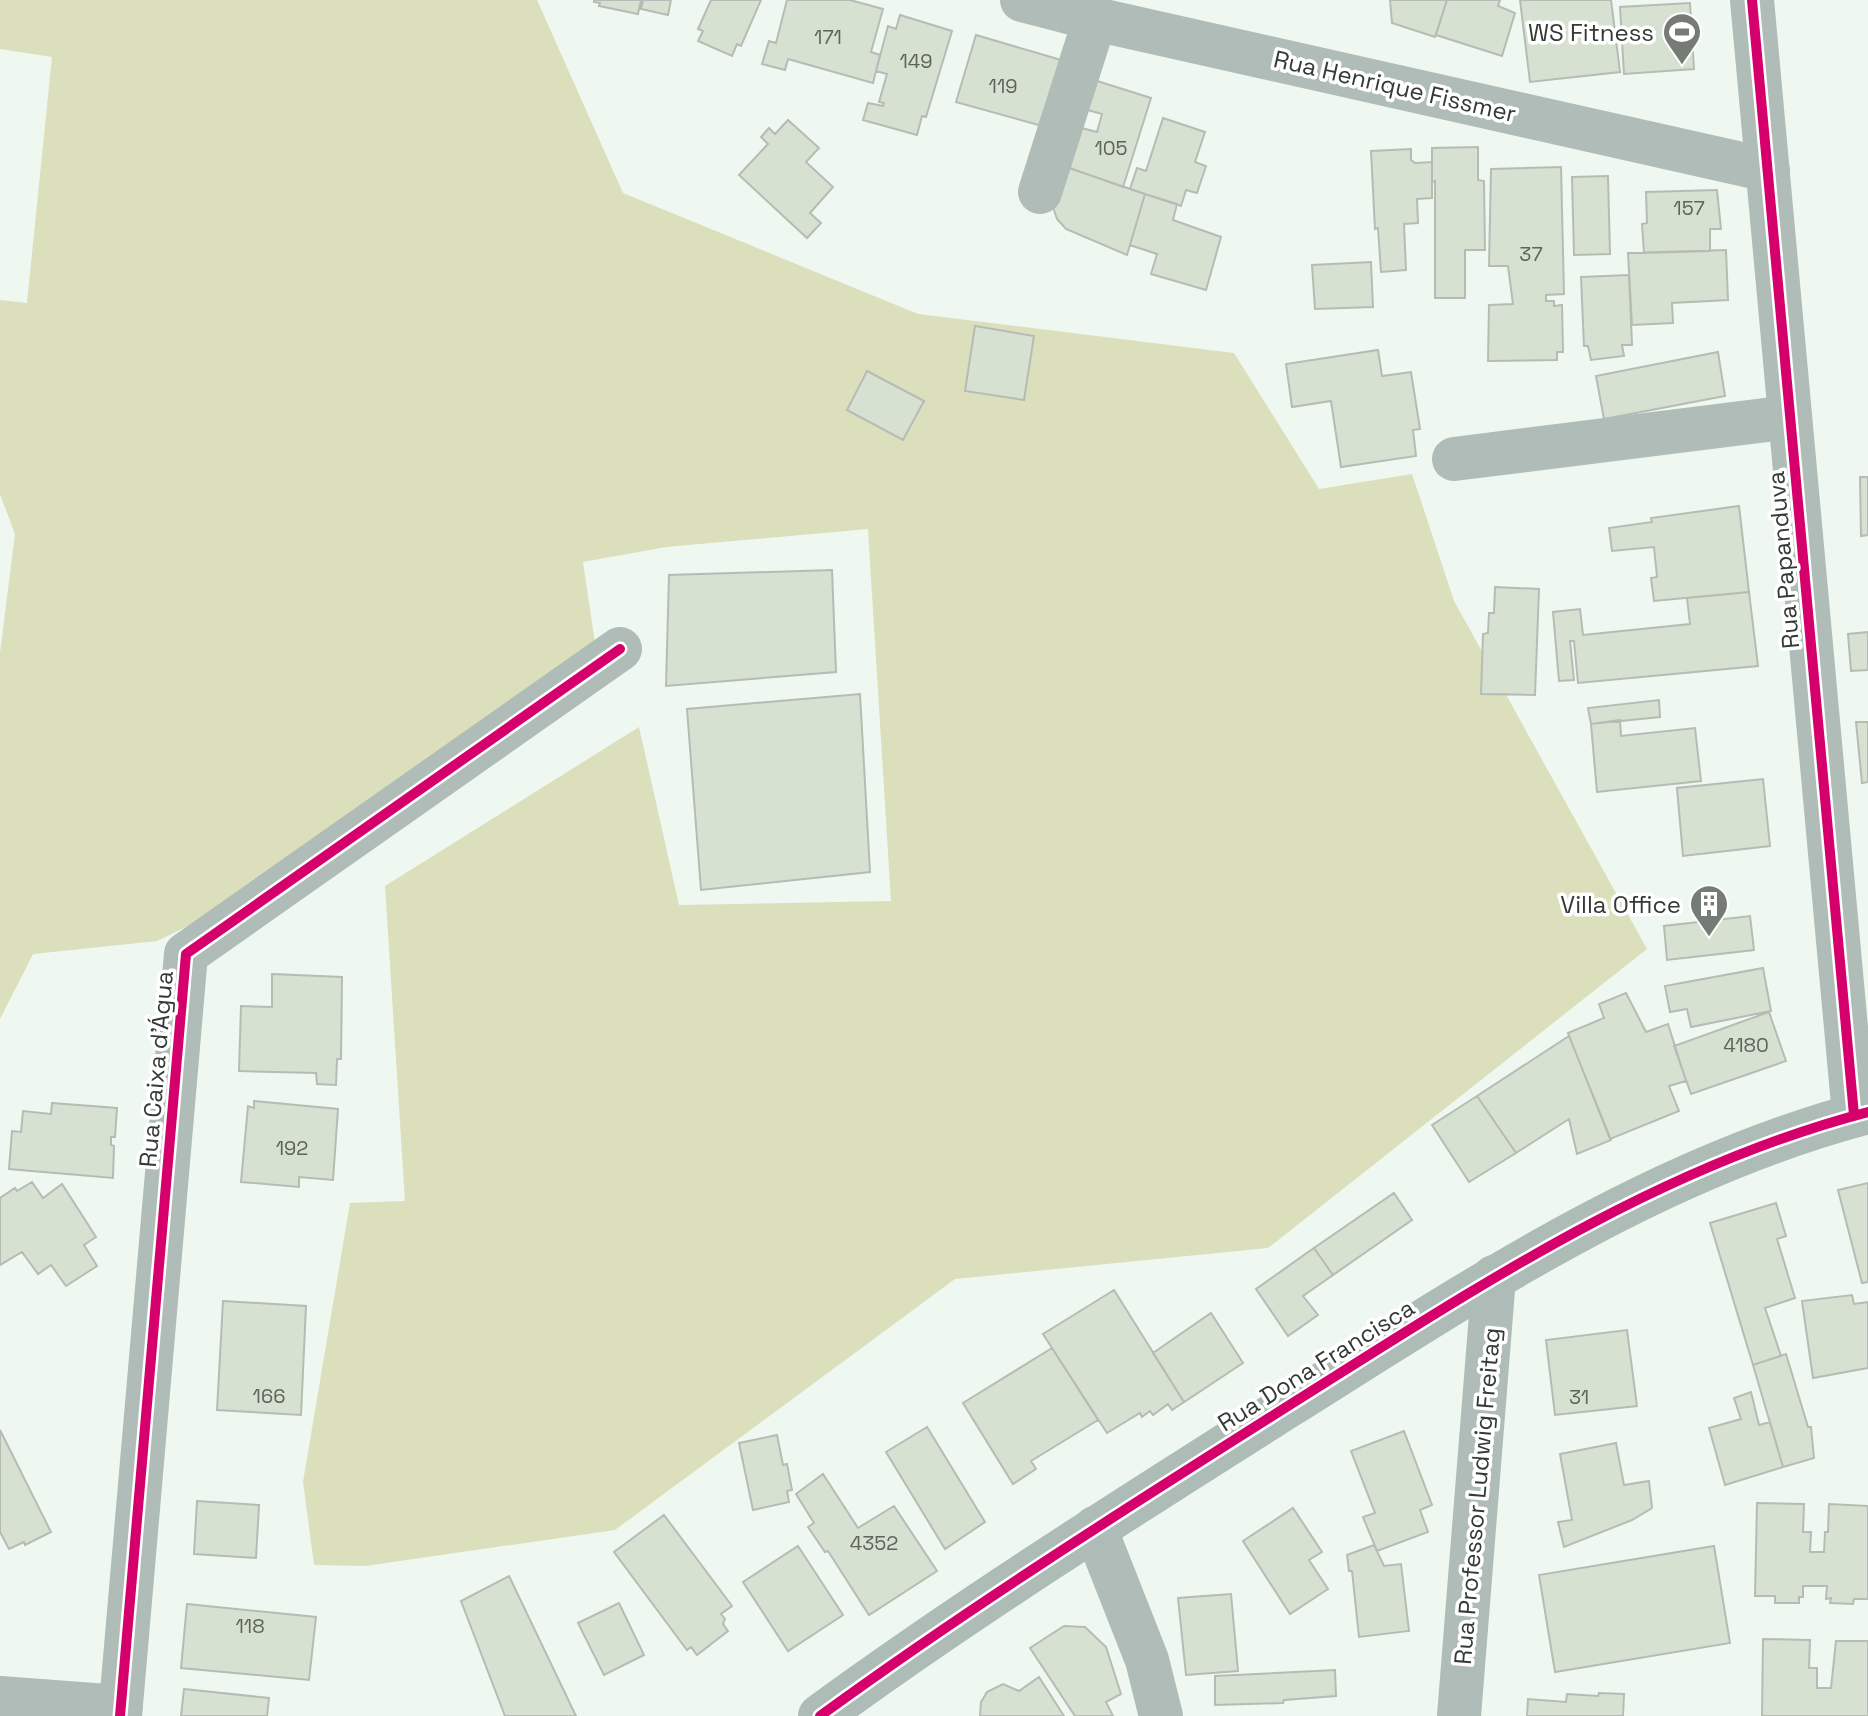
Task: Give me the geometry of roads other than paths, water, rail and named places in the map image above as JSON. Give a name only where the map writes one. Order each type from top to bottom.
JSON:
[{"type":"main road","name":"Rua Dona Francisca","points":[[820,1716],[1095,1528],[1494,1277],[1622,1207],[1705,1167],[1763,1143],[1861,1114]]},
{"type":"street","name":"Rua Papanduva","points":[[1752,0],[1790,417],[1861,1114]]},
{"type":"street","name":"Rua Henrique Fissmer","points":[[1033,2],[1095,19],[1768,170]]},
{"type":"street","points":[[1040,192],[1095,19]]},
{"type":"street","points":[[1454,459],[1790,417]]},
{"type":"street","name":"Rua Caixa d'Água","points":[[120,1712],[186,954],[620,649]]},
{"type":"street","name":"Rua Professor Ludwig Freitag","points":[[1459,1716],[1494,1277]]},
{"type":"street","points":[[1095,1528],[1147,1660],[1161,1716]]},
{"type":"street","points":[[0,1698],[120,1712]]},
{"type":"place","name":"WS Fitness","points":[[1682,66]]},
{"type":"place","name":"Villa Office","points":[[1709,938]]}]
